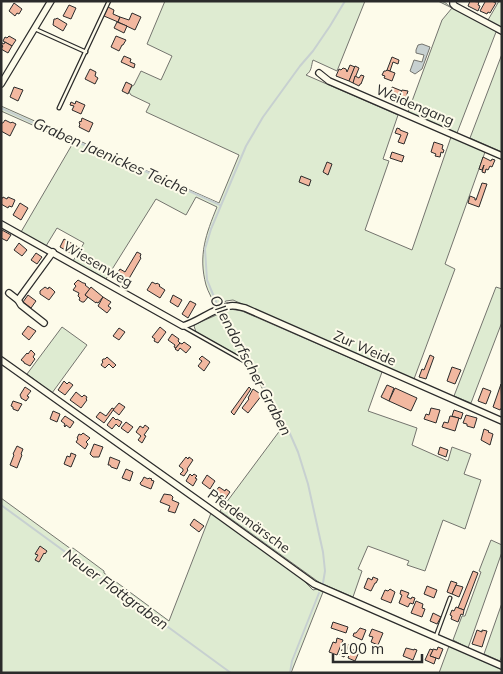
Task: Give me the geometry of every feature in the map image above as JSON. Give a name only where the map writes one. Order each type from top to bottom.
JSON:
[{"type":"street","points":[[453,1],[455,6],[502,31]]},
{"type":"street","points":[[1,84],[50,2]]},
{"type":"street","name":"Weidengang","points":[[320,73],[328,81],[502,156]]},
{"type":"street","name":"Wiesenweg","points":[[1,224],[182,326]]},
{"type":"street","points":[[18,300],[53,252]]},
{"type":"street","points":[[9,293],[44,323]]},
{"type":"street","name":"Zur Weide","points":[[182,326],[193,323],[224,307],[245,308],[502,421]]},
{"type":"street","name":"Pferdemärsche","points":[[1,360],[314,584],[502,666]]},
{"type":"lane","points":[[59,108],[109,1]]},
{"type":"lane","points":[[35,29],[86,52]]},
{"type":"lane","name":"Wiesenweg","points":[[182,326],[246,362]]},
{"type":"lane","points":[[435,637],[450,598]]},
{"type":"green space","points":[[165,1],[365,1],[337,71],[313,60],[310,70],[306,75],[398,115],[383,159],[389,161],[365,230],[412,250],[451,137],[485,152],[445,264],[455,269],[414,379],[233,300],[226,301],[216,307],[206,285],[203,254],[204,245],[217,207],[196,197],[186,215],[156,199],[106,279],[73,261],[84,243],[57,228],[46,246],[21,232],[73,143],[1,111],[1,106],[219,203],[239,155],[146,112],[150,104],[131,95],[129,92],[141,71],[161,80],[172,56],[147,44]]},
{"type":"green space","points":[[438,1],[445,2],[452,8]]},
{"type":"green space","points":[[499,1],[502,1],[502,35],[496,32],[457,133],[408,112],[442,20],[452,8],[488,20]]},
{"type":"green space","points":[[502,54],[502,152],[470,138]]},
{"type":"green space","points":[[496,287],[502,289],[502,322],[471,403],[454,396]]},
{"type":"green space","points":[[230,309],[242,311],[382,372],[368,411],[417,428],[412,445],[448,461],[452,447],[471,454],[464,474],[481,480],[465,529],[443,520],[425,571],[407,565],[409,561],[368,546],[358,569],[362,571],[353,597],[320,583],[220,511],[281,429],[250,362],[196,332],[194,326],[196,324]]},
{"type":"green space","points":[[62,327],[87,345],[52,393],[27,374]]},
{"type":"green space","points":[[1,498],[71,549],[73,548],[169,621],[211,513],[298,575],[313,590],[317,589],[323,592],[291,673],[1,673]]},
{"type":"green space","points":[[491,540],[502,545],[502,552],[468,648],[453,640],[462,616],[465,616]]},
{"type":"green space","points":[[502,603],[502,655],[500,661],[484,654]]},
{"type":"green space","points":[[449,646],[502,669],[502,673],[439,673]]},
{"type":"shaded area","points":[[422,44],[430,47],[422,69],[415,74],[410,71],[414,60],[422,62],[424,55],[416,53],[416,50],[418,45]]},
{"type":"building","points":[[470,1],[479,2],[478,11],[468,6]]},
{"type":"building","points":[[484,1],[496,3],[490,13],[488,12],[487,14],[480,11]]},
{"type":"building","points":[[14,3],[22,9],[15,16],[9,11]]},
{"type":"building","points":[[69,5],[76,8],[71,19],[63,16]]},
{"type":"building","points":[[108,7],[114,10],[113,14],[120,17],[118,22],[104,16]]},
{"type":"building","points":[[132,13],[141,17],[135,30],[118,22],[120,17],[129,20]]},
{"type":"building","points":[[57,18],[67,24],[63,31],[53,25],[54,19]]},
{"type":"building","points":[[117,22],[127,26],[124,33],[114,28]]},
{"type":"building","points":[[9,36],[16,40],[12,46],[3,41],[5,37]]},
{"type":"building","points":[[116,36],[126,40],[119,51],[111,47]]},
{"type":"building","points":[[5,42],[12,46],[8,53],[1,49],[2,43],[4,44]]},
{"type":"building","points":[[124,56],[131,59],[130,62],[135,64],[134,68],[121,62]]},
{"type":"building","points":[[392,57],[399,60],[398,64],[393,62],[390,71],[387,70]]},
{"type":"building","points":[[350,65],[355,67],[349,81],[336,76],[339,69],[346,69],[347,72]]},
{"type":"building","points":[[355,66],[359,68],[353,83],[349,81]]},
{"type":"building","points":[[90,69],[96,72],[95,76],[98,78],[95,84],[85,79]]},
{"type":"building","points":[[387,70],[395,73],[392,81],[384,78],[385,76],[382,75]]},
{"type":"building","points":[[361,75],[364,76],[359,86],[353,83],[355,76],[359,78]]},
{"type":"building","points":[[126,82],[132,85],[128,94],[122,91]]},
{"type":"building","points":[[14,87],[23,90],[18,101],[10,97]]},
{"type":"building","points":[[392,87],[402,91],[400,95],[398,94],[396,101],[390,99],[391,95],[389,95]]},
{"type":"building","points":[[402,90],[408,91],[405,103],[398,101]]},
{"type":"building","points":[[76,101],[85,105],[81,114],[72,110],[74,106],[70,105],[71,102],[75,104]]},
{"type":"building","points":[[82,118],[93,123],[89,132],[79,127]]},
{"type":"building","points":[[5,120],[16,124],[10,136],[1,131],[1,124]]},
{"type":"building","points":[[397,128],[408,133],[404,144],[398,142],[401,135],[395,133]]},
{"type":"building","points":[[434,142],[443,145],[442,149],[444,150],[443,153],[441,152],[440,157],[435,156],[436,154],[431,152]]},
{"type":"building","points":[[392,152],[404,156],[402,162],[390,158]]},
{"type":"building","points":[[483,157],[491,161],[492,159],[495,160],[492,167],[490,166],[488,170],[486,169],[485,173],[482,172],[484,165],[482,170],[479,169]]},
{"type":"building","points":[[327,162],[332,164],[328,175],[323,172]]},
{"type":"building","points":[[301,176],[311,180],[309,186],[299,182]]},
{"type":"building","points":[[482,183],[487,184],[479,207],[468,203],[470,196],[476,200]]},
{"type":"building","points":[[3,197],[15,200],[12,207],[9,206],[8,208],[1,204]]},
{"type":"building","points":[[20,203],[28,208],[21,220],[13,215]]},
{"type":"building","points":[[2,230],[11,235],[7,241],[1,238]]},
{"type":"building","points":[[64,239],[78,247],[74,255],[60,247]]},
{"type":"building","points":[[19,243],[27,250],[22,256],[14,250]]},
{"type":"building","points":[[137,252],[141,254],[141,258],[127,282],[119,277],[120,274],[118,272],[120,269],[125,272]]},
{"type":"building","points":[[36,253],[42,257],[37,264],[31,260]]},
{"type":"building","points":[[78,280],[86,284],[90,289],[85,295],[88,297],[84,302],[79,300],[79,293],[73,290],[76,286],[74,284]]},
{"type":"building","points":[[152,282],[157,283],[165,290],[160,298],[147,290]]},
{"type":"building","points":[[45,287],[48,289],[49,287],[55,292],[49,300],[40,294],[40,291]]},
{"type":"building","points":[[91,287],[103,297],[98,303],[85,295]]},
{"type":"building","points":[[28,295],[36,301],[31,308],[23,302]]},
{"type":"building","points":[[173,295],[182,300],[178,307],[170,302]]},
{"type":"building","points":[[103,297],[111,302],[108,306],[111,308],[107,313],[98,306]]},
{"type":"building","points":[[190,301],[196,304],[188,318],[182,314]]},
{"type":"building","points":[[28,326],[36,331],[29,340],[22,334]]},
{"type":"building","points":[[160,327],[166,332],[158,343],[152,337]]},
{"type":"building","points":[[119,328],[125,332],[119,340],[113,336]]},
{"type":"building","points":[[172,334],[179,339],[180,343],[176,348],[168,340]]},
{"type":"building","points":[[184,342],[191,347],[186,353],[180,348],[178,351],[175,349],[180,343]]},
{"type":"building","points":[[31,350],[35,354],[33,357],[35,359],[30,366],[21,360]]},
{"type":"building","points":[[430,355],[434,357],[426,379],[419,377],[422,369],[424,370]]},
{"type":"building","points":[[202,356],[210,362],[204,371],[198,366],[202,361],[199,359]]},
{"type":"building","points":[[107,357],[116,365],[113,368],[109,364],[105,368],[101,365],[103,359]]},
{"type":"building","points":[[452,367],[461,370],[455,384],[447,381]]},
{"type":"building","points":[[64,381],[67,384],[69,382],[73,385],[65,395],[58,390]]},
{"type":"building","points":[[501,384],[502,407],[500,410],[493,407]]},
{"type":"building","points":[[387,385],[394,388],[389,401],[381,397]]},
{"type":"building","points":[[25,387],[31,391],[26,401],[20,395]]},
{"type":"building","points":[[249,387],[251,389],[234,415],[231,412]]},
{"type":"building","points":[[395,388],[417,398],[411,411],[389,401]]},
{"type":"building","points":[[483,388],[491,391],[486,404],[478,401]]},
{"type":"building","points":[[253,389],[262,395],[248,413],[242,408],[249,399]]},
{"type":"building","points":[[76,392],[82,397],[84,395],[87,397],[81,408],[70,400]]},
{"type":"building","points":[[13,401],[22,404],[18,411],[11,406]]},
{"type":"building","points":[[119,403],[125,407],[119,415],[113,410]]},
{"type":"building","points":[[112,408],[114,409],[104,423],[96,417],[100,412],[106,416]]},
{"type":"building","points":[[431,408],[440,410],[436,423],[424,419],[426,414],[429,415]]},
{"type":"building","points":[[454,410],[463,413],[461,419],[452,416]]},
{"type":"building","points":[[53,411],[60,414],[57,422],[50,419]]},
{"type":"building","points":[[466,415],[477,418],[474,428],[463,423]]},
{"type":"building","points":[[65,416],[74,422],[70,428],[66,425],[65,427],[65,424],[61,421]]},
{"type":"building","points":[[450,416],[459,418],[455,431],[442,427],[444,422],[448,423]]},
{"type":"building","points":[[113,417],[122,422],[119,427],[116,424],[112,429],[107,425]]},
{"type":"building","points":[[126,422],[133,427],[128,433],[121,428]]},
{"type":"building","points":[[145,425],[149,428],[144,435],[146,436],[142,443],[138,440],[141,436],[136,432],[140,426],[143,428]]},
{"type":"building","points":[[484,429],[493,434],[490,445],[481,440]]},
{"type":"building","points":[[83,433],[90,438],[86,442],[88,444],[85,449],[76,442],[79,434]]},
{"type":"building","points":[[94,444],[103,447],[99,457],[93,457],[90,454]]},
{"type":"building","points":[[17,446],[23,449],[17,468],[10,465]]},
{"type":"building","points":[[440,447],[448,450],[446,457],[438,454]]},
{"type":"building","points":[[71,453],[76,455],[71,467],[64,464],[67,456],[70,457]]},
{"type":"building","points":[[110,457],[120,461],[117,469],[108,465]]},
{"type":"building","points":[[186,457],[193,460],[184,476],[180,474],[183,469],[179,466]]},
{"type":"building","points":[[126,469],[133,472],[130,481],[122,478]]},
{"type":"building","points":[[190,474],[197,476],[193,486],[186,481]]},
{"type":"building","points":[[207,475],[215,481],[210,489],[202,483]]},
{"type":"building","points":[[144,477],[154,481],[151,489],[141,485],[140,483]]},
{"type":"building","points":[[219,487],[230,492],[225,499],[215,492]]},
{"type":"building","points":[[164,494],[171,495],[173,497],[172,500],[179,503],[175,513],[168,511],[170,506],[160,502]]},
{"type":"building","points":[[194,519],[204,526],[199,532],[190,525]]},
{"type":"building","points":[[40,546],[47,551],[39,562],[35,560],[38,555],[35,554]]},
{"type":"building","points":[[473,571],[478,573],[464,610],[458,608]]},
{"type":"building","points":[[373,577],[378,579],[371,591],[364,588],[368,578],[372,580]]},
{"type":"building","points":[[451,581],[457,583],[452,594],[447,592]]},
{"type":"building","points":[[456,585],[463,587],[459,597],[452,594]]},
{"type":"building","points":[[427,586],[437,590],[434,598],[424,594]]},
{"type":"building","points":[[390,589],[395,592],[391,603],[381,599],[385,590],[388,591]]},
{"type":"building","points":[[401,590],[409,593],[407,597],[415,598],[413,604],[410,603],[408,607],[399,603],[402,595],[400,594]]},
{"type":"building","points":[[416,601],[423,604],[422,608],[425,609],[422,617],[411,613]]},
{"type":"building","points":[[456,607],[464,610],[458,622],[451,619],[452,616],[450,615]]},
{"type":"building","points":[[433,613],[441,617],[437,624],[430,621]]},
{"type":"building","points":[[333,622],[348,627],[346,633],[331,628]]},
{"type":"building","points":[[360,628],[366,630],[362,640],[353,636]]},
{"type":"building","points":[[372,629],[383,633],[378,645],[371,642],[373,637],[369,636]]},
{"type":"building","points":[[477,630],[487,631],[482,647],[472,644]]},
{"type":"building","points":[[337,638],[343,640],[337,655],[329,652],[333,642],[336,643]]},
{"type":"building","points":[[345,642],[349,644],[344,657],[340,655]]},
{"type":"building","points":[[438,647],[443,649],[439,659],[430,656],[433,649],[437,650]]},
{"type":"building","points":[[406,648],[417,650],[413,660],[403,656]]},
{"type":"building","points":[[351,649],[359,652],[355,661],[348,658]]},
{"type":"building","points":[[430,649],[433,650],[430,656],[436,658],[434,664],[425,660]]},
{"type":"waterway","name":"Ollendorfscher Graben","points":[[323,583],[325,571],[323,552],[308,484],[298,452],[287,427],[267,393],[243,344],[224,318],[217,304],[207,280],[205,249],[211,229],[246,146],[263,117],[313,51],[345,1]]},
{"type":"waterway","name":"Graben Jaenickes Teiche","points":[[1,108],[220,205]]},
{"type":"waterway","name":"Neuer Flottgraben","points":[[1,505],[231,673]]},
{"type":"waterway","name":"Ollendorfscher Graben","points":[[290,673],[292,661],[319,593]]}]
